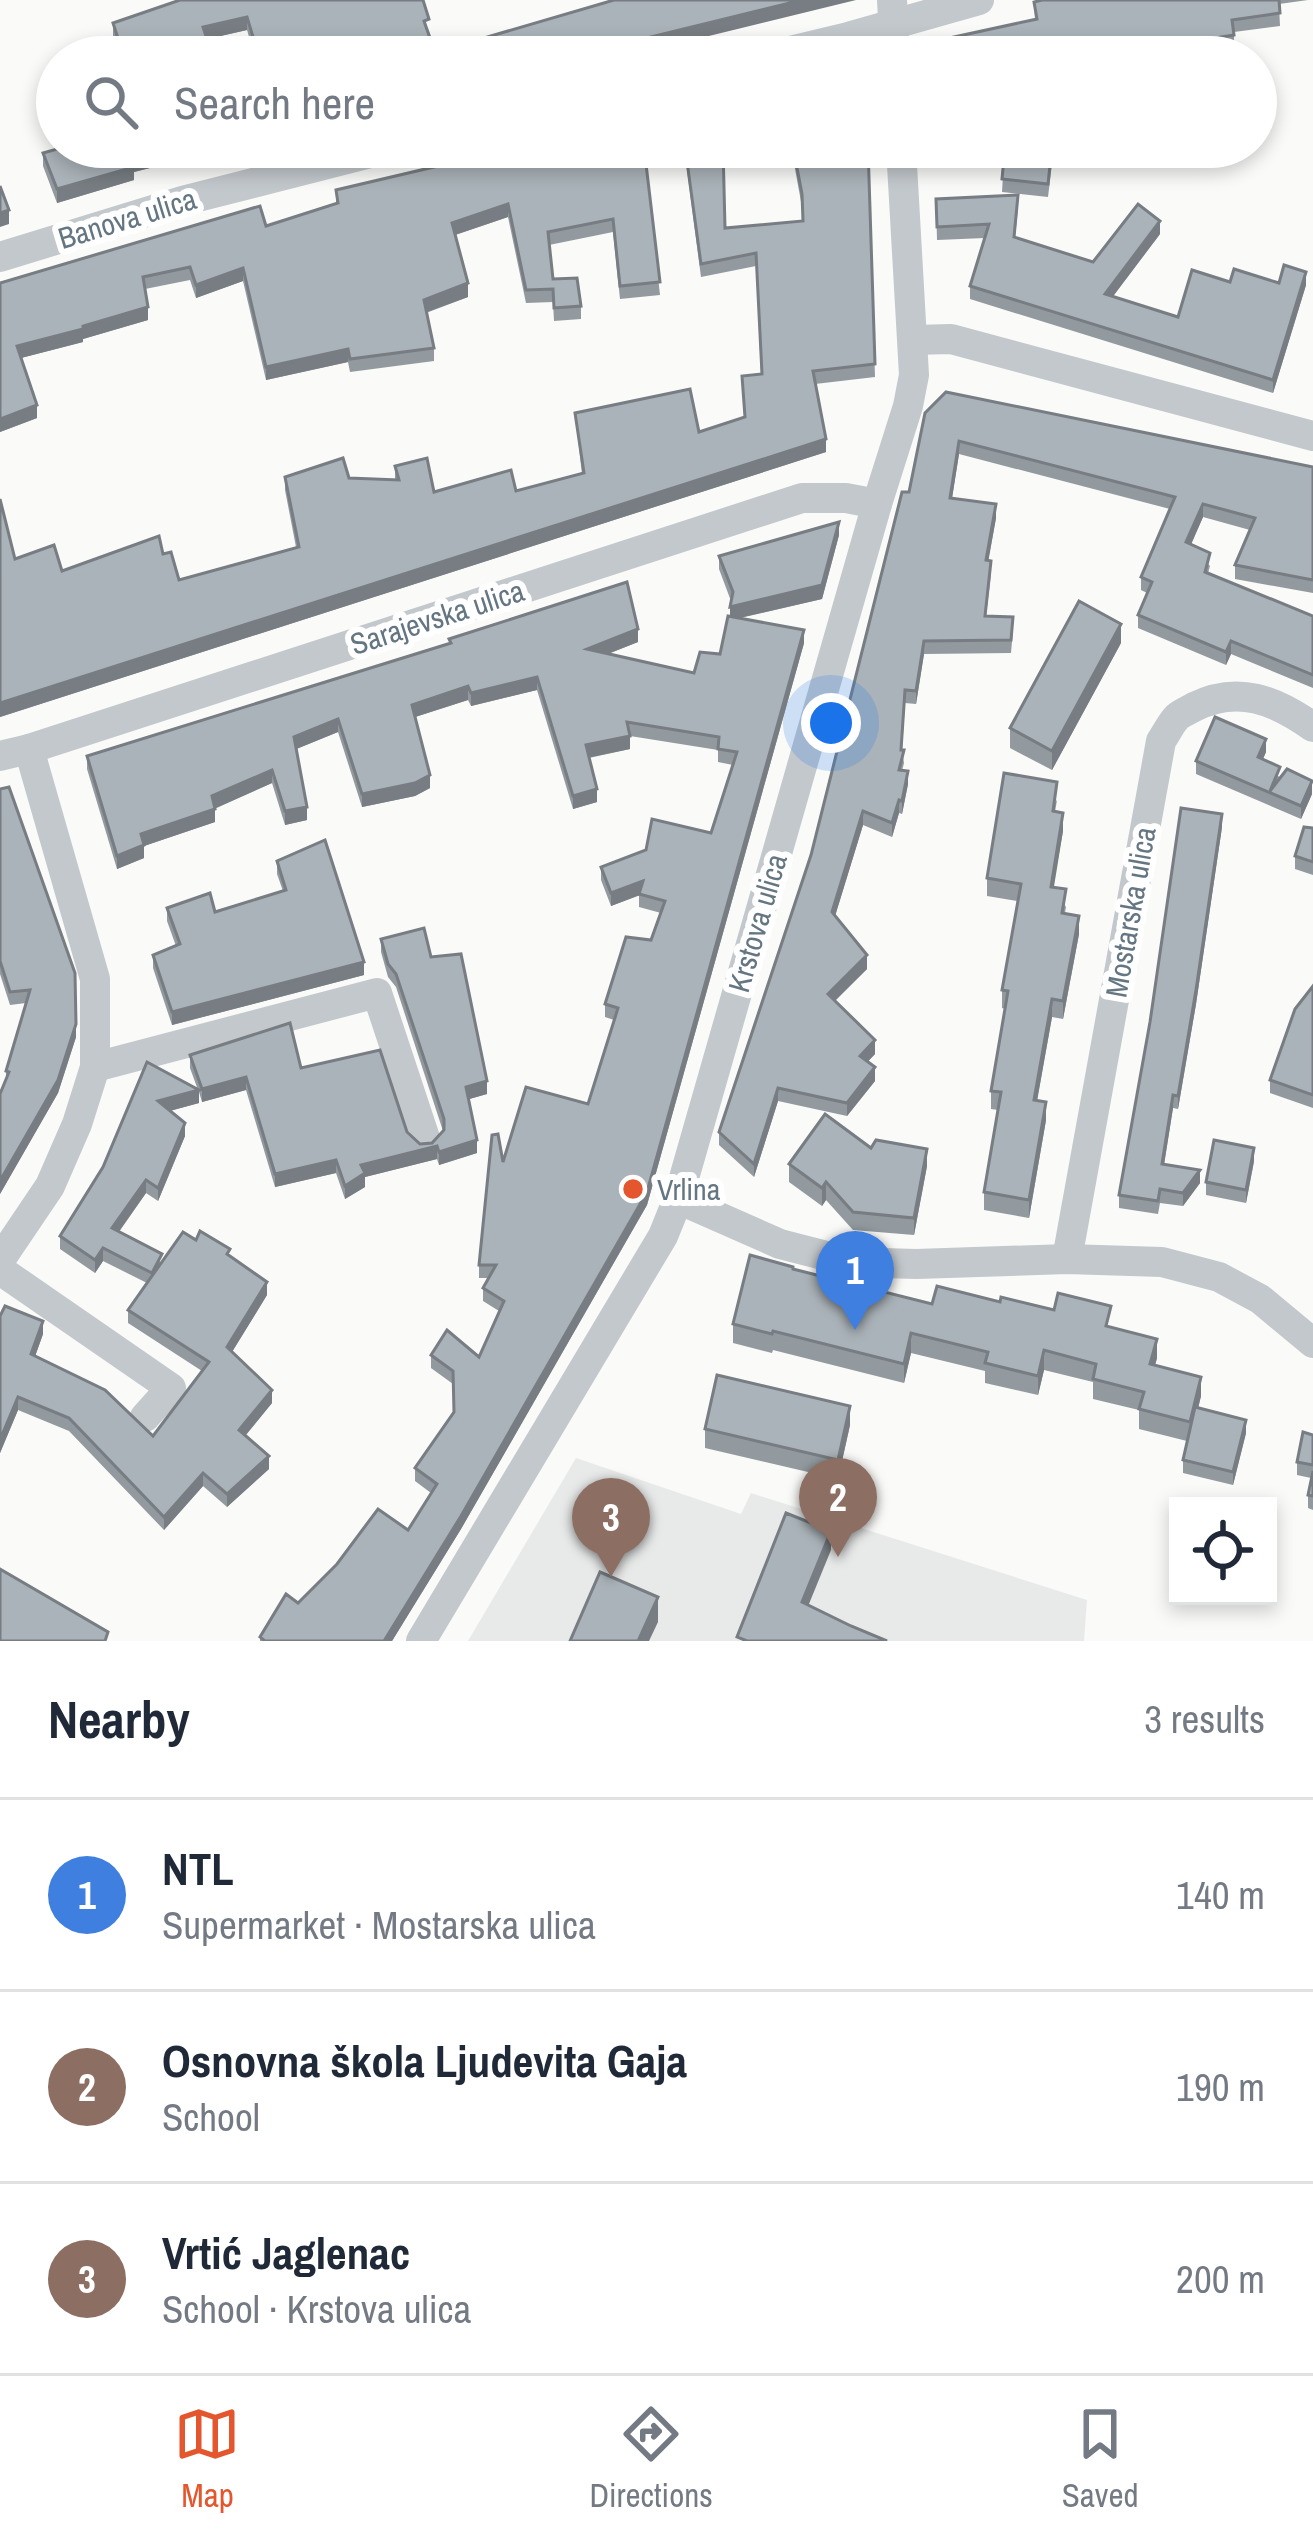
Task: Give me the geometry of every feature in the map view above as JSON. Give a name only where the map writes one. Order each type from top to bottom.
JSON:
[{"type":"street","points":[[824,36],[892,12],[980,0]]},
{"type":"street","name":"Banova ulica","points":[[0,257],[182,201],[312,168]]},
{"type":"street","name":"Krstova ulica","points":[[421,1641],[663,1236],[678,1199],[908,406],[914,340],[902,168]]},
{"type":"street","points":[[914,340],[951,339],[1313,436]]},
{"type":"street","name":"Sarajevska ulica","points":[[15,753],[802,498],[877,504]]},
{"type":"street","name":"Mostarska ulica","points":[[1066,1258],[1161,741],[1178,715],[1216,696],[1268,702],[1313,727]]},
{"type":"street","points":[[0,1260],[50,1186],[95,1067],[95,979],[15,753]]},
{"type":"street","points":[[95,1067],[377,993],[424,1138]]},
{"type":"street","points":[[678,1199],[780,1244],[850,1262],[1066,1258],[1162,1262],[1219,1277],[1260,1299],[1313,1343]]},
{"type":"street","points":[[0,1270],[171,1388],[145,1417]]},
{"type":"shaded area","points":[[576,1458],[741,1514],[751,1493],[1087,1600],[1084,1641],[468,1641]]},
{"type":"building","points":[[180,0],[423,0],[429,36],[253,36],[247,17],[203,27],[206,36],[117,36],[113,23]]},
{"type":"building","points":[[614,0],[802,0],[655,36],[491,36]]},
{"type":"building","points":[[1279,0],[1280,13],[1232,20],[1234,35],[1228,36],[959,36],[1037,19],[1034,2]]},
{"type":"building","points":[[49,168],[130,168],[57,189]]},
{"type":"building","points":[[430,168],[646,168],[660,282],[620,286],[613,219],[548,232],[553,279],[577,278],[581,306],[554,308],[553,289],[526,290],[508,204],[452,223],[468,283],[424,300],[434,348],[350,359],[348,349],[266,367],[243,268],[196,285],[190,267],[143,277],[148,307],[17,346],[37,405],[0,419],[0,283],[260,206],[266,226],[338,203],[336,190]]},
{"type":"building","points":[[688,168],[724,168],[725,228],[803,221],[797,168],[869,168],[875,364],[813,371],[826,439],[0,703],[0,499],[15,559],[54,545],[62,571],[159,536],[163,554],[171,552],[179,580],[299,547],[285,477],[343,458],[349,478],[399,480],[395,466],[427,458],[434,492],[511,470],[516,491],[584,473],[575,413],[690,389],[699,432],[745,417],[742,376],[762,374],[756,253],[701,264]]},
{"type":"building","points":[[1003,168],[1050,168],[1048,184],[1002,179]]},
{"type":"building","points":[[0,186],[9,210],[0,213]]},
{"type":"building","points":[[1018,195],[1014,237],[1093,262],[1138,204],[1160,221],[1105,294],[1178,317],[1192,270],[1230,282],[1234,269],[1279,283],[1284,265],[1306,272],[1273,380],[970,286],[989,224],[937,227],[936,199]]},
{"type":"building","points":[[946,392],[1313,467],[1313,580],[1235,565],[1255,518],[1203,504],[1186,542],[1210,553],[1205,572],[1313,616],[1313,675],[1231,641],[1226,652],[1138,615],[1152,582],[1141,577],[1175,497],[959,441],[950,498],[996,504],[986,560],[991,561],[985,616],[1013,617],[1011,640],[924,641],[916,691],[905,690],[899,770],[908,771],[902,801],[892,823],[863,811],[832,912],[867,955],[828,994],[875,1040],[860,1056],[875,1067],[847,1103],[778,1088],[754,1164],[719,1132],[811,855],[902,492],[909,492],[925,413]]},
{"type":"building","points":[[839,522],[822,585],[730,607],[733,592],[719,556]]},
{"type":"building","points":[[627,582],[638,629],[587,649],[694,673],[700,652],[720,654],[728,616],[804,630],[647,1192],[384,1641],[265,1641],[260,1637],[286,1594],[298,1603],[337,1564],[378,1509],[408,1530],[437,1484],[415,1468],[454,1412],[453,1371],[431,1355],[447,1330],[479,1357],[504,1301],[483,1288],[496,1265],[479,1265],[492,1135],[498,1134],[503,1162],[526,1087],[588,1104],[618,1008],[605,1004],[626,937],[651,940],[665,901],[639,894],[643,881],[611,893],[601,867],[646,850],[652,819],[711,833],[737,752],[718,749],[719,737],[627,722],[630,736],[586,745],[597,789],[573,796],[537,677],[471,693],[468,686],[412,705],[430,775],[415,783],[362,794],[338,719],[294,737],[307,807],[285,811],[272,770],[212,796],[215,809],[141,834],[144,845],[117,856],[87,756],[451,643],[449,639]]},
{"type":"building","points":[[1079,601],[1121,624],[1052,751],[1010,728]]},
{"type":"building","points":[[1215,717],[1266,739],[1258,757],[1280,767],[1270,791],[1287,769],[1312,781],[1301,806],[1196,761]]},
{"type":"building","points":[[1004,773],[1057,782],[1053,811],[1063,813],[1051,887],[1066,889],[1062,913],[1079,916],[1063,1001],[1052,999],[1034,1100],[1046,1102],[1029,1200],[984,1192],[1001,1092],[991,1091],[1008,991],[1002,990],[1021,884],[987,878]]},
{"type":"building","points":[[9,787],[75,973],[76,1024],[58,1080],[0,1181],[0,1094],[30,990],[10,992],[0,961],[0,789]]},
{"type":"building","points":[[1181,808],[1222,814],[1178,1096],[1173,1095],[1162,1164],[1200,1170],[1183,1193],[1160,1189],[1158,1201],[1119,1195]]},
{"type":"building","points":[[1304,827],[1313,828],[1313,862],[1295,856]]},
{"type":"building","points":[[325,840],[364,962],[172,1012],[153,955],[180,944],[167,908],[210,893],[215,912],[286,890],[277,861]]},
{"type":"building","points":[[424,928],[431,957],[461,954],[487,1081],[466,1087],[477,1140],[439,1152],[437,1146],[361,1165],[365,1173],[345,1186],[336,1160],[275,1174],[246,1077],[202,1089],[190,1055],[290,1023],[301,1068],[380,1050],[407,1132],[420,1144],[432,1143],[444,1130],[444,1119],[381,939]]},
{"type":"building","points":[[1313,986],[1313,1095],[1270,1080],[1295,1009]]},
{"type":"building","points":[[147,1062],[199,1090],[158,1101],[185,1123],[158,1188],[146,1180],[112,1228],[162,1254],[152,1273],[103,1248],[95,1260],[60,1236],[103,1167]]},
{"type":"building","points":[[825,1114],[871,1148],[876,1140],[927,1149],[914,1218],[853,1212],[826,1182],[822,1188],[789,1164]]},
{"type":"building","points":[[1214,1140],[1254,1148],[1246,1190],[1206,1182]]},
{"type":"building","points":[[200,1231],[230,1249],[227,1254],[267,1282],[227,1347],[272,1390],[239,1430],[269,1456],[227,1494],[203,1473],[164,1517],[69,1418],[18,1397],[0,1440],[0,1316],[5,1306],[43,1321],[31,1354],[105,1390],[153,1436],[209,1362],[128,1310],[183,1232],[196,1240]]},
{"type":"building","points":[[750,1255],[932,1304],[937,1286],[1054,1310],[1058,1293],[1111,1306],[1106,1326],[1157,1339],[1150,1364],[1201,1377],[1190,1422],[1139,1409],[1144,1392],[1093,1379],[1096,1364],[1044,1350],[1038,1376],[985,1363],[988,1352],[911,1333],[904,1364],[733,1324]]},
{"type":"building","points":[[717,1375],[850,1406],[838,1460],[705,1429]]},
{"type":"building","points":[[1195,1407],[1246,1420],[1233,1472],[1183,1460]]},
{"type":"building","points":[[1303,1432],[1313,1435],[1313,1465],[1297,1462]]},
{"type":"building","points":[[786,1513],[831,1531],[802,1602],[887,1641],[747,1641],[737,1637]]},
{"type":"building","points":[[0,1569],[108,1632],[105,1641],[0,1641]]},
{"type":"building","points":[[600,1572],[658,1597],[638,1641],[570,1641]]},
{"type":"place","name":"Vrlina","points":[[633,1189]]},
{"type":"place","name":"NTL","points":[[855,1330]]},
{"type":"place","name":"Osnovna škola Ljudevita Gaja","points":[[838,1557]]},
{"type":"place","name":"Vrtić Jaglenac","points":[[611,1577]]}]
